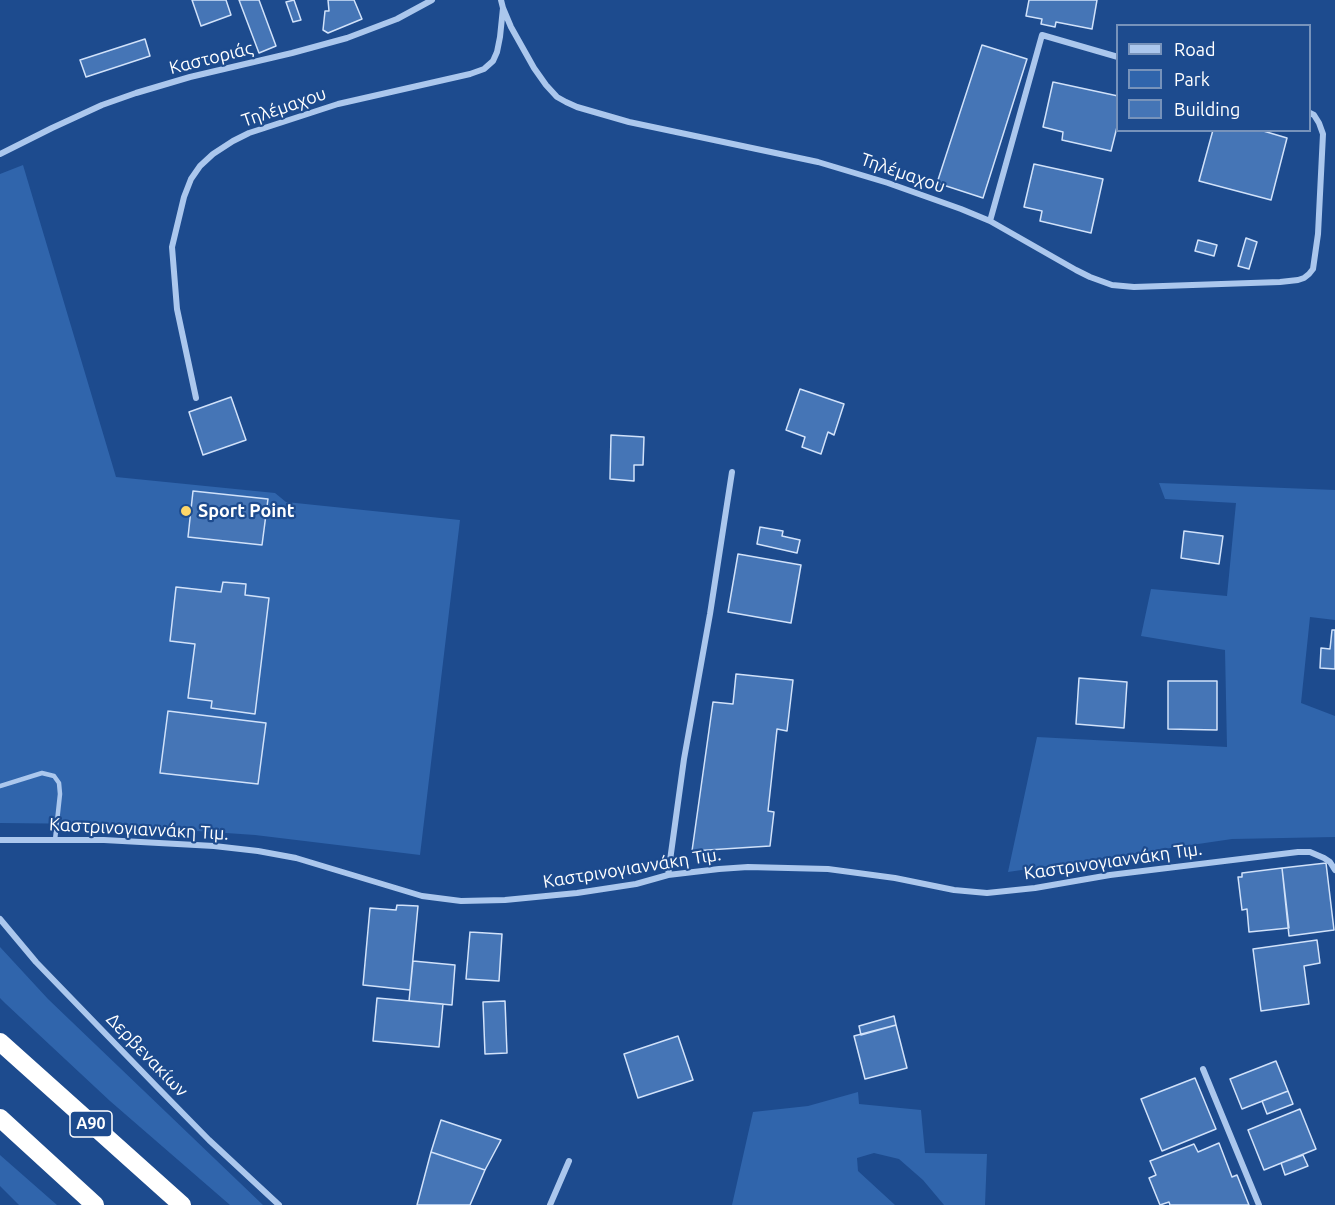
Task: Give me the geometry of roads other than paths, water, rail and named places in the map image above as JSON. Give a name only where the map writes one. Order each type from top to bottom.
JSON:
[{"type":"highway","name":"Α90","points":[[0,1042],[182,1205]]},
{"type":"highway","points":[[0,1118],[95,1205]]},
{"type":"street","name":"Καστοριάς","points":[[0,154],[102,105],[190,77],[348,38],[397,19],[432,0]]},
{"type":"street","name":"Τηλέμαχου","points":[[501,0],[511,27],[534,68],[557,97],[566,102],[629,122],[854,172],[990,221],[1090,278],[1112,285],[1280,282],[1304,278],[1313,269],[1320,206],[1323,134],[1319,123],[1311,114]]},
{"type":"street","name":"Τηλέμαχου","points":[[196,398],[177,309],[172,247],[184,196],[191,179],[201,166],[223,148],[249,133],[338,104],[484,69],[493,61],[497,52],[503,8]]},
{"type":"street","points":[[990,221],[1042,35],[1116,56]]},
{"type":"street","points":[[668,875],[684,759],[732,472]]},
{"type":"street","name":"Καστρινογιαννάκη Τιμ.","points":[[0,840],[156,842],[258,851],[303,860],[422,896],[461,901],[514,900],[577,893],[636,884],[668,875],[719,868],[828,869],[895,878],[954,890],[987,893],[1035,888],[1110,875],[1299,852],[1310,852],[1324,858],[1335,870]]},
{"type":"street","name":"Δερβενακίων","points":[[0,919],[36,962],[141,1071],[279,1205]]},
{"type":"street","points":[[1203,1069],[1259,1205]]},
{"type":"street","points":[[550,1205],[569,1161]]},
{"type":"lane","points":[[0,786],[42,773],[48,773],[57,779],[60,794],[55,840]]},
{"type":"place","name":"Sport Point","points":[[186,511]]}]
